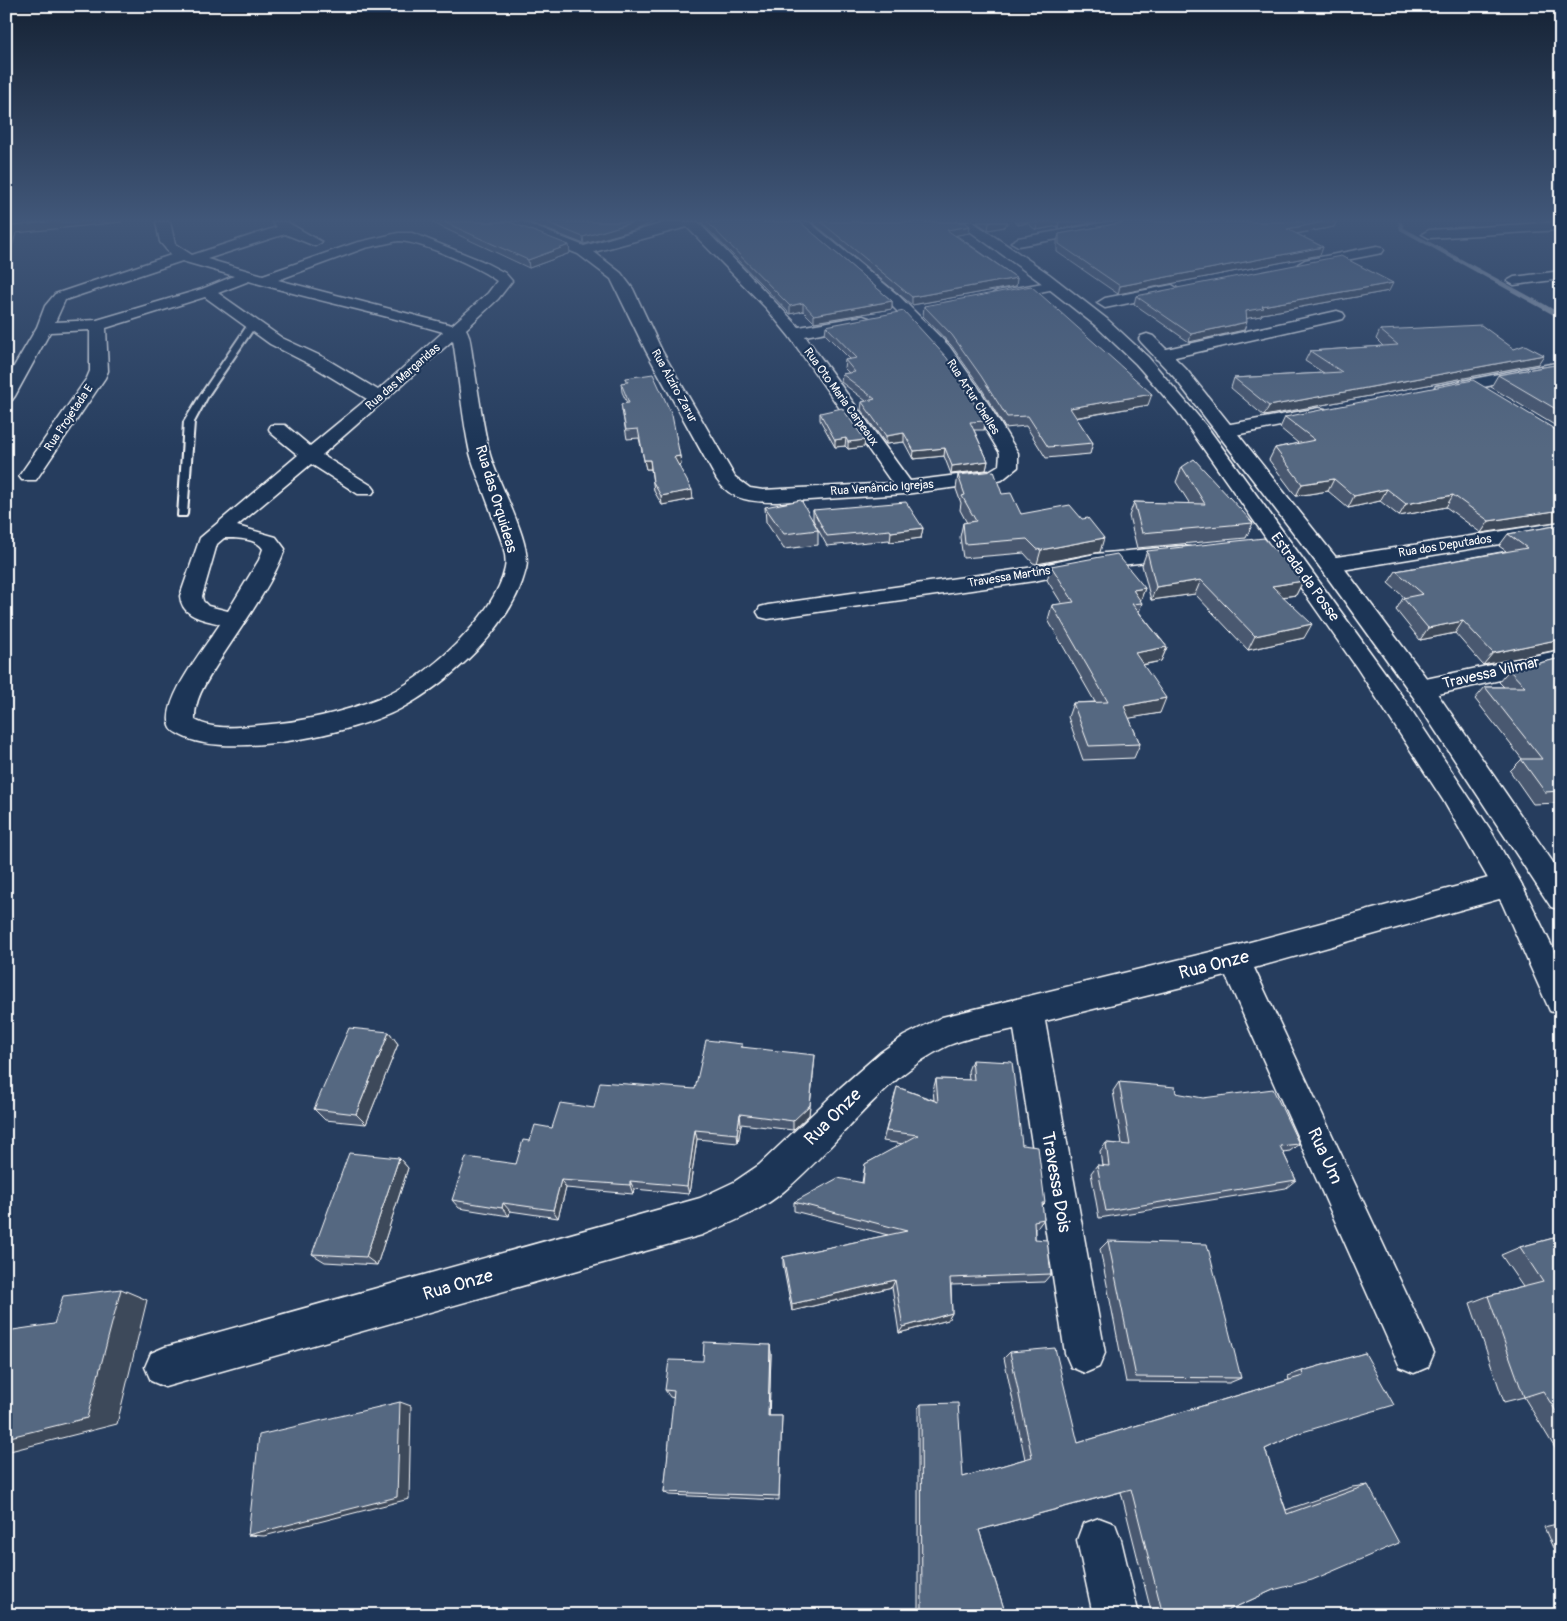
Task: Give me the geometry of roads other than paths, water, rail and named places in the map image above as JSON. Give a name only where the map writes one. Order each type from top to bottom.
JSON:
[{"type":"street","points":[[6,396],[45,327],[53,306],[61,298]]},
{"type":"street","points":[[45,327],[98,325],[188,298]]},
{"type":"street","points":[[215,298],[276,341],[379,398]]},
{"type":"street","points":[[332,298],[456,330]]},
{"type":"street","name":"Rua das Margaridas","points":[[217,532],[379,398],[491,298]]},
{"type":"street","name":"Rua Alziro Zarur","points":[[629,298],[654,351],[727,480],[739,492]]},
{"type":"street","name":"Rua Oto Maria Carpeaux","points":[[764,298],[795,333],[905,488]]},
{"type":"street","name":"Rua Artur Chelles","points":[[890,298],[908,313],[943,350],[963,377],[1009,453]]},
{"type":"street","name":"Estrada da Posse","points":[[1069,298],[1121,340],[1154,373],[1191,419],[1271,544],[1396,705],[1448,782],[1508,885],[1561,1001]]},
{"type":"street","name":"Estrada da Posse","points":[[1097,298],[1162,355],[1225,431],[1330,565],[1421,689],[1558,889]]},
{"type":"street","points":[[1105,303],[1133,298]]},
{"type":"street","points":[[795,333],[928,309]]},
{"type":"street","points":[[1162,355],[1337,316]]},
{"type":"street","name":"Rua Projetada E","points":[[29,476],[96,378],[99,371],[98,325]]},
{"type":"street","name":"Rua das Orquideas","points":[[217,532],[234,532],[254,536],[269,541],[274,549],[270,560],[234,620],[191,687],[182,707],[182,725],[201,735],[232,738],[283,733],[338,722],[390,704],[425,682],[459,656],[485,626],[506,592],[516,567],[514,546],[480,453],[463,356],[462,336],[456,330]]},
{"type":"street","points":[[1424,394],[1561,367]]},
{"type":"street","points":[[1471,385],[1495,400]]},
{"type":"street","points":[[1225,431],[1338,410]]},
{"type":"street","points":[[278,429],[310,456],[365,490]]},
{"type":"street","name":"Rua Venâncio Igrejas","points":[[739,492],[753,495],[777,496],[905,488],[995,476],[1008,467],[1009,453]]},
{"type":"street","name":"Rua dos Deputados","points":[[1330,565],[1561,528]]},
{"type":"street","points":[[217,532],[207,542],[191,596],[192,604],[200,611],[234,620]]},
{"type":"street","name":"Travessa Martins","points":[[768,612],[1034,574],[1095,561],[1204,549]]},
{"type":"street","name":"Travessa Vilmar","points":[[1421,689],[1561,658]]},
{"type":"street","name":"Rua Onze","points":[[165,1367],[702,1216],[741,1199],[772,1179],[870,1080],[913,1046],[942,1032],[1235,960],[1508,885]]},
{"type":"street","name":"Rua Um","points":[[1235,960],[1414,1352]]},
{"type":"street","name":"Travessa Dois","points":[[1027,1010],[1085,1353]]},
{"type":"street","points":[[1099,1540],[1116,1615]]},
{"type":"lane","points":[[182,514],[189,422],[204,394],[252,325]]},
{"type":"waterway","points":[[1528,298],[1561,317]]}]
